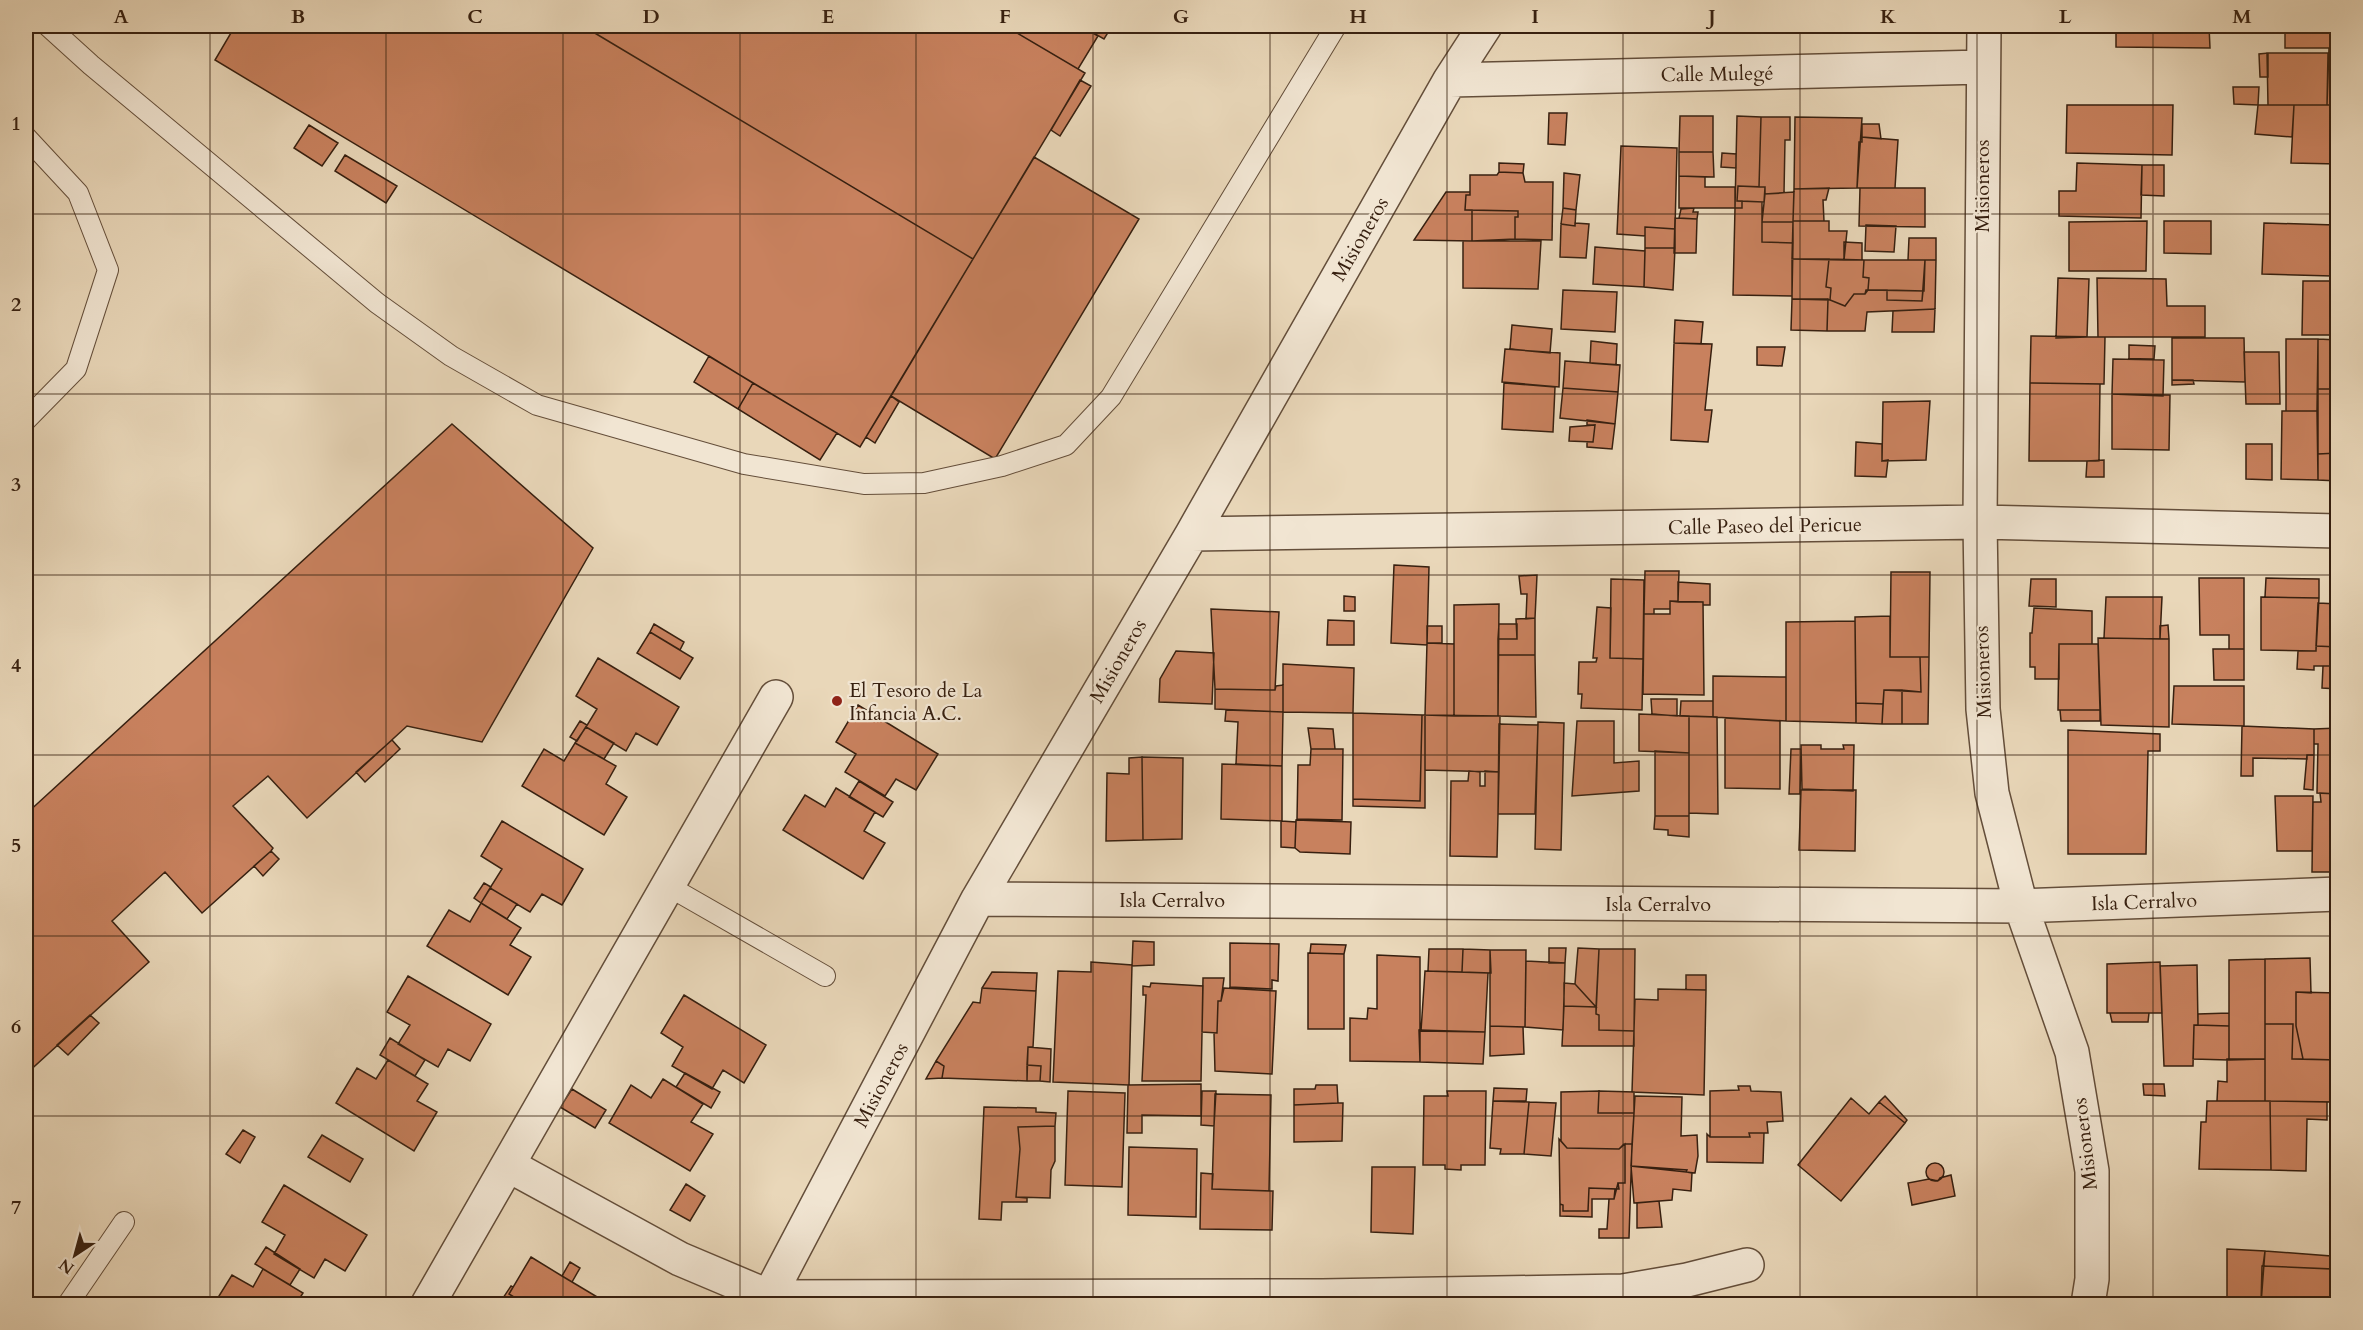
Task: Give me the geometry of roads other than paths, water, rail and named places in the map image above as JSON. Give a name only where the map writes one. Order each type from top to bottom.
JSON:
[{"type":"street","name":"Misioneros","points":[[767,1301],[978,899],[1192,534],[1450,80],[1485,26]]},
{"type":"street","name":"Misioneros","points":[[1984,26],[1980,522],[1983,709],[1992,793],[2021,906],[2072,1052],[2092,1171],[2092,1279],[2088,1305]]},
{"type":"street","name":"Calle Mulegé","points":[[1450,80],[1983,67]]},
{"type":"street","name":"Calle Paseo del Pericue","points":[[1192,534],[1980,522],[2337,531]]},
{"type":"street","points":[[428,1305],[776,697]]},
{"type":"street","name":"Isla Cerralvo","points":[[978,899],[2021,906],[2337,894]]},
{"type":"street","points":[[508,1165],[680,1259],[767,1301],[1321,1300],[1623,1291],[1687,1280],[1747,1265]]},
{"type":"lane","points":[[48,26],[91,65],[377,303],[451,356],[537,405],[744,464],[864,484],[924,483],[1002,466],[1066,446],[1111,397],[1336,26]]},
{"type":"lane","points":[[26,138],[78,193],[108,270],[76,369],[26,420]]},
{"type":"lane","points":[[668,886],[825,976]]},
{"type":"lane","points":[[68,1305],[124,1222]]},
{"type":"place","name":"El Tesoro de La Infancia A.C.","points":[[837,701]]}]
